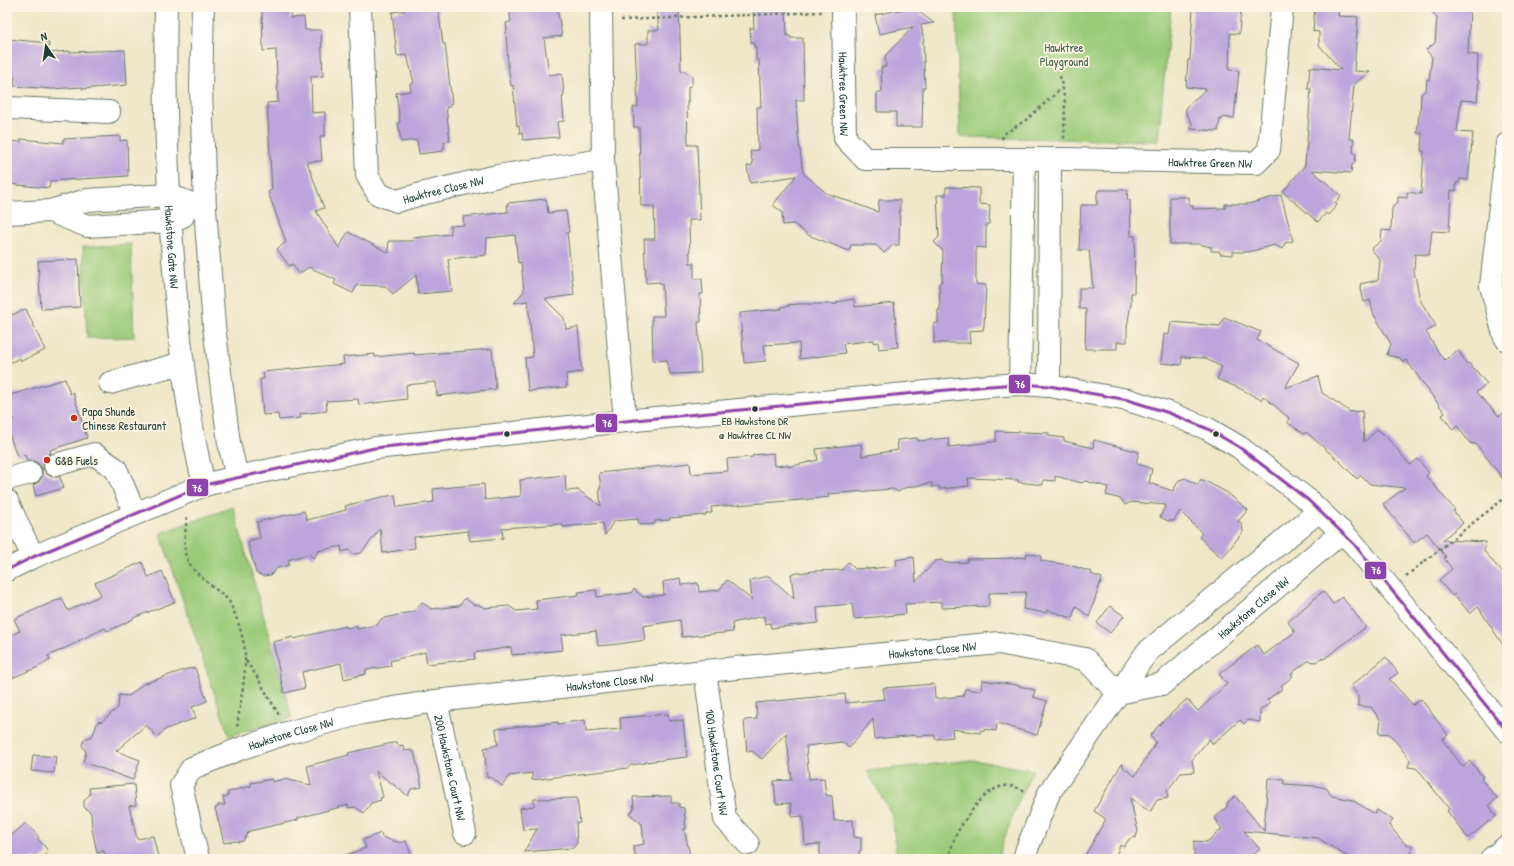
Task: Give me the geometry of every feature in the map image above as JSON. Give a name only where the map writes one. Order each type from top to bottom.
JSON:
[{"type":"street","name":"Hawkstone Gate NW","points":[[166,7],[166,82],[170,221],[182,363],[195,450],[204,485]]},
{"type":"street","points":[[203,7],[201,88],[205,209],[214,326],[228,443],[237,476]]},
{"type":"street","name":"Hawktree Close NW","points":[[360,7],[367,175],[378,194],[397,201],[497,176],[602,160]]},
{"type":"street","points":[[600,7],[602,160],[625,421]]},
{"type":"street","name":"Hawktree Green NW","points":[[833,9],[845,138],[865,159],[1024,159],[1057,151],[1256,163],[1269,150],[1282,7]]},
{"type":"street","points":[[7,108],[109,112]]},
{"type":"street","points":[[1507,144],[1491,286],[1504,335],[1507,340]]},
{"type":"street","points":[[1049,386],[1057,151]]},
{"type":"street","points":[[1020,384],[1024,159]]},
{"type":"street","points":[[7,213],[50,211],[87,200],[169,196],[205,209]]},
{"type":"street","points":[[50,211],[87,226],[170,221],[205,209]]},
{"type":"street","points":[[110,383],[182,363]]},
{"type":"street","points":[[7,570],[33,557],[204,485],[237,476],[374,448],[625,421],[1020,384],[1049,386],[1128,400],[1169,413],[1208,429],[1239,447],[1267,467],[1342,532],[1507,731]]},
{"type":"street","points":[[55,465],[94,454],[116,469],[135,514]]},
{"type":"street","points":[[7,479],[30,473]]},
{"type":"street","points":[[7,501],[33,557]]},
{"type":"street","points":[[1024,859],[1049,793],[1147,652],[1319,511]]},
{"type":"street","name":"Hawkstone Close NW","points":[[198,859],[181,785],[192,768],[242,748],[286,733],[363,713],[436,701],[705,671],[999,643],[1085,659],[1118,693],[1162,684],[1342,532]]},
{"type":"street","name":"100 Hawkstone Court NW","points":[[705,671],[725,818],[748,844]]},
{"type":"street","name":"200 Hawkstone Court NW","points":[[436,701],[465,833]]},
{"type":"street","points":[[1491,859],[1507,846]]},
{"type":"path","points":[[620,20],[833,9]]},
{"type":"path","points":[[1057,151],[1065,102],[1060,76]]},
{"type":"path","points":[[1000,143],[1004,134],[1026,120],[1062,88]]},
{"type":"path","points":[[1406,577],[1507,496]]},
{"type":"path","points":[[187,517],[184,548],[186,559],[196,573],[229,601],[241,633],[245,661],[236,734]]},
{"type":"path","points":[[245,661],[269,695],[281,718]]},
{"type":"path","points":[[948,859],[957,834],[968,816],[980,801],[996,788],[1002,786],[1009,786],[1025,791]]},
{"type":"green space","name":"Hawktree Playground","points":[[956,7],[1171,7],[1158,141],[960,137]]},
{"type":"green space","points":[[131,244],[134,337],[87,338],[83,247]]},
{"type":"green space","points":[[233,507],[292,718],[229,736],[160,533]]},
{"type":"green space","points":[[972,760],[1033,770],[1005,836],[998,859],[897,859],[892,815],[867,771]]},
{"type":"building","points":[[262,7],[292,7],[290,18],[304,17],[305,30],[321,30],[323,76],[311,77],[312,113],[325,112],[325,136],[320,136],[322,161],[307,162],[324,208],[316,211],[339,248],[348,232],[389,253],[388,241],[413,241],[412,238],[451,234],[450,226],[464,225],[463,217],[508,212],[507,203],[546,199],[548,213],[566,211],[574,295],[545,299],[564,318],[566,329],[578,327],[582,372],[566,374],[567,387],[528,391],[525,358],[533,357],[528,301],[514,303],[524,291],[521,262],[518,263],[515,235],[487,238],[486,255],[448,259],[452,291],[418,294],[416,275],[393,294],[385,286],[357,285],[353,293],[334,284],[336,280],[309,267],[299,274],[293,264],[289,266],[277,249],[286,242],[268,192],[272,190],[267,103],[278,102],[276,50],[263,51]]},
{"type":"building","points":[[404,7],[438,7],[443,44],[445,44],[452,104],[450,104],[450,107],[446,107],[450,141],[444,142],[443,151],[419,154],[417,140],[401,142],[396,93],[411,91],[410,84],[414,83],[407,55],[397,56],[392,12],[404,11]]},
{"type":"building","points":[[509,7],[557,7],[562,36],[544,38],[549,75],[562,73],[564,121],[557,122],[559,137],[523,140],[522,133],[520,134],[519,126],[517,126],[513,85],[511,86],[508,65],[506,23],[511,22]]},
{"type":"building","points":[[656,7],[679,7],[681,71],[685,71],[692,76],[692,84],[688,88],[687,102],[688,145],[697,145],[700,220],[689,220],[690,263],[694,263],[694,279],[702,279],[703,294],[700,294],[701,322],[698,322],[701,373],[670,374],[667,360],[653,361],[652,316],[664,316],[662,284],[660,284],[660,282],[646,283],[644,239],[655,239],[654,206],[641,206],[639,127],[634,127],[633,107],[638,107],[635,44],[648,44],[648,30],[659,30]]},
{"type":"building","points":[[753,7],[786,7],[787,36],[790,36],[790,38],[803,38],[804,100],[796,100],[798,135],[803,173],[826,193],[878,212],[879,200],[900,200],[899,245],[893,245],[884,253],[876,245],[851,245],[849,251],[808,235],[794,224],[783,225],[782,212],[773,205],[796,176],[750,183],[747,166],[753,165],[750,151],[758,150],[757,107],[761,107],[759,60],[756,60],[756,47],[754,47],[754,43],[751,43],[750,28],[754,28]]},
{"type":"building","points":[[918,7],[919,12],[934,23],[921,25],[924,41],[925,87],[923,87],[922,127],[896,127],[896,112],[877,112],[877,92],[882,92],[881,67],[886,67],[885,56],[913,27],[879,34],[875,15]]},
{"type":"building","points":[[1193,7],[1241,7],[1239,34],[1230,33],[1229,70],[1239,71],[1234,118],[1222,117],[1222,120],[1220,119],[1218,131],[1191,129],[1192,123],[1186,113],[1186,107],[1206,89],[1186,87],[1188,60],[1190,60]]},
{"type":"building","points":[[1315,7],[1339,7],[1338,16],[1358,17],[1354,71],[1370,72],[1354,84],[1349,139],[1354,139],[1353,152],[1356,154],[1355,163],[1352,165],[1351,173],[1312,170],[1341,196],[1335,203],[1337,205],[1328,215],[1326,213],[1318,222],[1283,192],[1305,165],[1311,89],[1308,89],[1310,67],[1341,70],[1319,45],[1319,32],[1313,31]]},
{"type":"building","points":[[1428,7],[1470,7],[1468,54],[1478,55],[1477,80],[1479,81],[1477,101],[1461,100],[1457,132],[1473,133],[1468,180],[1460,179],[1459,183],[1456,183],[1456,191],[1451,190],[1449,232],[1432,231],[1429,255],[1415,254],[1414,271],[1420,300],[1436,326],[1426,332],[1441,356],[1445,360],[1458,350],[1467,364],[1469,363],[1473,369],[1474,368],[1487,384],[1476,392],[1499,416],[1507,411],[1507,484],[1476,444],[1470,443],[1457,426],[1453,430],[1442,415],[1445,413],[1406,360],[1403,362],[1400,358],[1387,355],[1391,344],[1373,313],[1370,300],[1364,302],[1360,284],[1378,280],[1380,260],[1371,249],[1381,241],[1382,230],[1391,231],[1392,208],[1398,202],[1398,197],[1407,198],[1407,192],[1421,194],[1424,151],[1421,151],[1422,133],[1417,133],[1421,94],[1426,90],[1427,79],[1429,80],[1432,57],[1426,50],[1435,43],[1437,18]]},
{"type":"building","points":[[7,39],[49,43],[48,53],[125,50],[127,85],[82,89],[82,87],[52,89],[14,86],[15,77],[7,76]]},
{"type":"building","points":[[120,136],[120,141],[127,140],[128,176],[50,181],[49,188],[7,184],[7,141],[21,142],[21,139],[63,143],[63,139]]},
{"type":"building","points":[[946,187],[979,188],[979,204],[990,205],[989,224],[986,224],[986,248],[976,247],[976,284],[986,285],[984,325],[983,330],[969,331],[970,343],[934,343],[934,323],[938,323],[938,310],[940,310],[939,284],[942,281],[943,251],[934,242],[939,237],[937,195],[946,195]]},
{"type":"building","points":[[1098,190],[1128,190],[1127,200],[1130,200],[1131,236],[1135,236],[1134,293],[1131,293],[1131,304],[1127,327],[1127,342],[1117,342],[1117,349],[1085,349],[1086,309],[1079,309],[1079,288],[1093,288],[1089,250],[1079,250],[1081,205],[1097,205]]},
{"type":"building","points":[[1281,195],[1293,241],[1285,243],[1282,249],[1275,245],[1248,252],[1233,252],[1233,255],[1220,254],[1219,251],[1211,251],[1211,247],[1198,244],[1170,244],[1170,197],[1189,197],[1189,206],[1193,206],[1193,209],[1225,208],[1225,204],[1248,204]]},
{"type":"building","points":[[78,259],[80,307],[41,309],[38,261]]},
{"type":"building","points":[[854,299],[855,307],[894,303],[898,347],[879,349],[878,342],[874,343],[874,340],[843,344],[845,353],[800,359],[799,343],[764,345],[766,361],[744,363],[740,313],[782,309],[781,307],[798,304],[837,304],[837,302]]},
{"type":"building","points":[[26,309],[45,350],[21,361],[20,358],[7,364],[7,317]]},
{"type":"building","points":[[1224,317],[1261,332],[1257,340],[1299,363],[1285,388],[1318,376],[1322,393],[1350,412],[1362,411],[1364,442],[1378,429],[1393,444],[1410,465],[1418,459],[1429,473],[1426,476],[1455,510],[1453,511],[1463,523],[1442,540],[1486,542],[1484,551],[1507,578],[1507,651],[1478,607],[1470,614],[1454,594],[1452,596],[1439,580],[1452,569],[1444,558],[1446,557],[1427,533],[1414,543],[1383,504],[1405,488],[1370,484],[1361,475],[1357,479],[1306,432],[1304,434],[1287,422],[1289,418],[1263,396],[1261,400],[1239,388],[1217,379],[1222,367],[1204,358],[1182,357],[1181,365],[1161,363],[1164,334],[1169,335],[1171,322],[1220,326]]},
{"type":"building","points":[[492,349],[496,389],[437,396],[436,382],[406,385],[407,399],[359,405],[358,399],[326,401],[327,411],[300,414],[301,418],[279,420],[278,414],[263,415],[260,379],[264,379],[263,372],[344,364],[343,357],[375,354],[375,357],[414,353],[414,355]]},
{"type":"building","points":[[65,379],[70,394],[73,392],[87,438],[50,450],[51,453],[46,456],[43,462],[43,469],[52,477],[60,477],[64,488],[36,496],[33,485],[39,482],[42,477],[42,469],[39,464],[34,461],[27,461],[25,455],[17,456],[7,428],[7,421],[14,419],[7,396]]},
{"type":"building","points":[[996,431],[1049,433],[1049,436],[1064,438],[1064,441],[1093,448],[1094,440],[1139,452],[1136,463],[1152,469],[1149,483],[1173,491],[1179,480],[1185,478],[1198,485],[1201,479],[1226,492],[1248,510],[1238,521],[1242,524],[1243,532],[1222,558],[1199,537],[1202,533],[1180,511],[1174,521],[1168,521],[1160,517],[1166,505],[1131,502],[1125,505],[1121,499],[1106,495],[1108,487],[1085,481],[1082,483],[1055,476],[1055,481],[1043,480],[1043,485],[1018,482],[1018,480],[968,478],[969,486],[940,489],[939,486],[932,487],[932,483],[904,488],[898,492],[893,489],[828,494],[829,497],[711,507],[712,513],[706,513],[706,515],[669,518],[670,520],[655,521],[655,524],[639,525],[638,519],[614,521],[605,535],[602,523],[563,527],[562,524],[502,528],[503,538],[470,541],[468,531],[414,537],[415,548],[383,553],[380,529],[361,553],[354,554],[349,550],[342,552],[341,546],[318,551],[314,558],[308,554],[288,560],[289,565],[277,568],[271,575],[263,576],[256,573],[248,543],[250,540],[260,538],[257,522],[304,511],[307,520],[346,510],[345,506],[352,504],[395,495],[397,507],[434,502],[433,489],[484,484],[485,500],[521,496],[520,480],[565,475],[566,491],[578,490],[601,506],[599,473],[690,463],[691,474],[728,471],[727,459],[753,457],[753,455],[773,453],[774,466],[788,465],[788,467],[818,460],[816,449],[861,444],[862,456],[898,450],[897,440],[917,438],[918,441],[948,438],[949,447],[992,442],[996,441]]},
{"type":"building","points":[[1027,553],[1041,556],[1041,561],[1069,565],[1092,572],[1091,574],[1102,578],[1089,617],[1076,606],[1072,618],[1047,610],[1046,613],[1023,609],[1026,592],[989,593],[989,606],[942,608],[942,602],[905,604],[906,614],[854,619],[852,604],[817,607],[818,623],[771,628],[770,623],[765,624],[764,616],[732,623],[733,632],[682,637],[680,620],[643,626],[645,640],[598,646],[596,631],[561,635],[563,650],[512,655],[511,647],[474,653],[475,659],[427,664],[425,652],[390,661],[391,666],[365,670],[366,674],[344,679],[341,663],[302,672],[305,688],[284,693],[273,642],[293,637],[294,639],[346,626],[346,628],[356,626],[357,629],[377,625],[381,619],[415,611],[422,602],[431,609],[459,606],[465,598],[474,605],[480,605],[484,608],[509,606],[516,611],[537,609],[536,600],[579,595],[578,592],[596,590],[597,597],[631,593],[634,589],[643,597],[664,595],[663,582],[680,578],[681,585],[698,583],[699,592],[719,590],[727,580],[752,600],[750,580],[769,576],[794,599],[791,574],[813,571],[842,570],[848,562],[855,569],[868,569],[897,566],[896,560],[914,557],[916,582],[935,561],[942,560],[945,563],[967,562],[967,559],[1025,558]]},
{"type":"building","points":[[142,562],[148,577],[162,571],[175,602],[133,618],[107,631],[105,628],[48,656],[50,660],[36,668],[7,680],[7,641],[9,641],[7,637],[20,631],[14,619],[62,598],[68,611],[101,595],[95,583]]},
{"type":"building","points":[[1323,591],[1333,604],[1342,597],[1366,627],[1324,659],[1321,658],[1316,662],[1308,661],[1291,674],[1293,676],[1281,686],[1283,688],[1267,700],[1270,703],[1260,710],[1260,722],[1248,720],[1244,724],[1240,720],[1213,744],[1209,739],[1192,760],[1194,772],[1181,773],[1167,791],[1168,798],[1157,800],[1150,812],[1130,798],[1138,831],[1136,837],[1129,839],[1124,847],[1120,845],[1115,859],[1083,859],[1106,819],[1094,811],[1122,763],[1124,768],[1135,776],[1156,742],[1150,736],[1160,724],[1187,699],[1198,711],[1227,684],[1219,674],[1257,645],[1264,655],[1295,632],[1288,622]]},
{"type":"building","points":[[1110,606],[1124,616],[1110,633],[1097,623]]},
{"type":"building","points":[[1386,657],[1398,673],[1389,679],[1413,705],[1421,699],[1448,735],[1442,739],[1463,767],[1470,761],[1483,777],[1481,779],[1497,798],[1489,805],[1496,816],[1468,838],[1447,811],[1449,809],[1421,773],[1416,768],[1408,767],[1410,760],[1390,734],[1379,733],[1381,721],[1371,707],[1358,706],[1358,695],[1351,686]]},
{"type":"building","points":[[195,668],[207,701],[192,707],[196,718],[166,729],[157,737],[146,725],[116,751],[140,760],[133,780],[83,762],[86,752],[82,745],[84,740],[93,735],[98,721],[101,722],[118,708],[119,695],[129,696],[143,684],[187,669]]},
{"type":"building","points":[[982,680],[1016,685],[1035,690],[1033,697],[1047,701],[1037,735],[997,723],[996,731],[984,729],[984,731],[981,730],[980,733],[952,729],[953,737],[935,739],[935,735],[917,735],[875,739],[873,719],[849,748],[842,742],[806,746],[809,779],[824,778],[826,795],[832,796],[834,821],[853,820],[854,837],[861,838],[861,851],[859,851],[859,856],[820,858],[820,844],[805,845],[803,816],[792,817],[791,803],[776,804],[774,781],[792,780],[786,733],[762,759],[752,751],[747,752],[744,721],[757,719],[756,703],[845,694],[846,703],[885,699],[883,688],[934,684],[935,699],[963,696],[965,689],[981,691]]},
{"type":"building","points":[[668,714],[669,721],[683,720],[687,757],[645,762],[631,765],[628,768],[532,780],[532,773],[509,776],[502,786],[491,777],[487,778],[484,748],[498,745],[496,729],[558,722],[558,724],[585,720],[586,732],[621,729],[620,718]]},
{"type":"building","points":[[397,742],[398,746],[403,745],[404,751],[414,751],[422,787],[411,789],[408,796],[376,771],[383,797],[380,798],[381,800],[371,803],[364,813],[355,807],[349,808],[348,805],[298,818],[298,820],[249,831],[243,841],[224,843],[215,808],[218,807],[218,805],[225,805],[223,797],[228,796],[228,792],[251,786],[251,783],[272,779],[272,782],[284,779],[311,785],[307,766],[349,755],[348,753]]},
{"type":"building","points":[[33,755],[56,757],[54,773],[31,771]]},
{"type":"building","points":[[1268,778],[1284,779],[1284,784],[1326,788],[1332,796],[1352,800],[1375,814],[1377,810],[1393,820],[1389,825],[1405,844],[1412,845],[1411,859],[1351,859],[1318,838],[1244,831],[1260,849],[1248,859],[1194,859],[1194,841],[1207,842],[1222,829],[1214,818],[1227,807],[1227,803],[1235,796],[1264,831]]},
{"type":"building","points":[[134,784],[136,805],[129,806],[137,839],[153,836],[158,857],[146,859],[106,859],[104,851],[97,853],[92,828],[91,813],[84,807],[84,801],[90,794],[89,788]]},
{"type":"building","points":[[671,796],[671,803],[679,803],[679,807],[684,808],[686,829],[684,829],[690,855],[673,859],[636,859],[633,846],[644,844],[642,824],[630,814],[634,809],[633,797]]},
{"type":"building","points":[[577,798],[580,823],[576,823],[577,843],[573,848],[524,852],[537,829],[523,830],[520,808],[534,806],[534,799]]},
{"type":"building","points":[[26,823],[47,849],[46,855],[41,859],[7,859],[7,839]]},
{"type":"building","points":[[381,833],[382,837],[400,843],[406,841],[413,859],[341,859],[340,857],[366,848],[363,840]]},
{"type":"transit line","name":"76","points":[[7,570],[33,557],[204,485],[375,448],[625,421],[989,386],[1020,384],[1049,386],[1128,400],[1169,413],[1208,429],[1239,447],[1308,500],[1354,544],[1507,731]]},
{"type":"place","name":"EB Hawkstone DR @ Hawktree CL NW","points":[[755,409]]},
{"type":"place","name":"Papa Shunde Chinese Restaurant","points":[[74,418]]},
{"type":"place","name":"G&B Fuels","points":[[47,460]]}]
